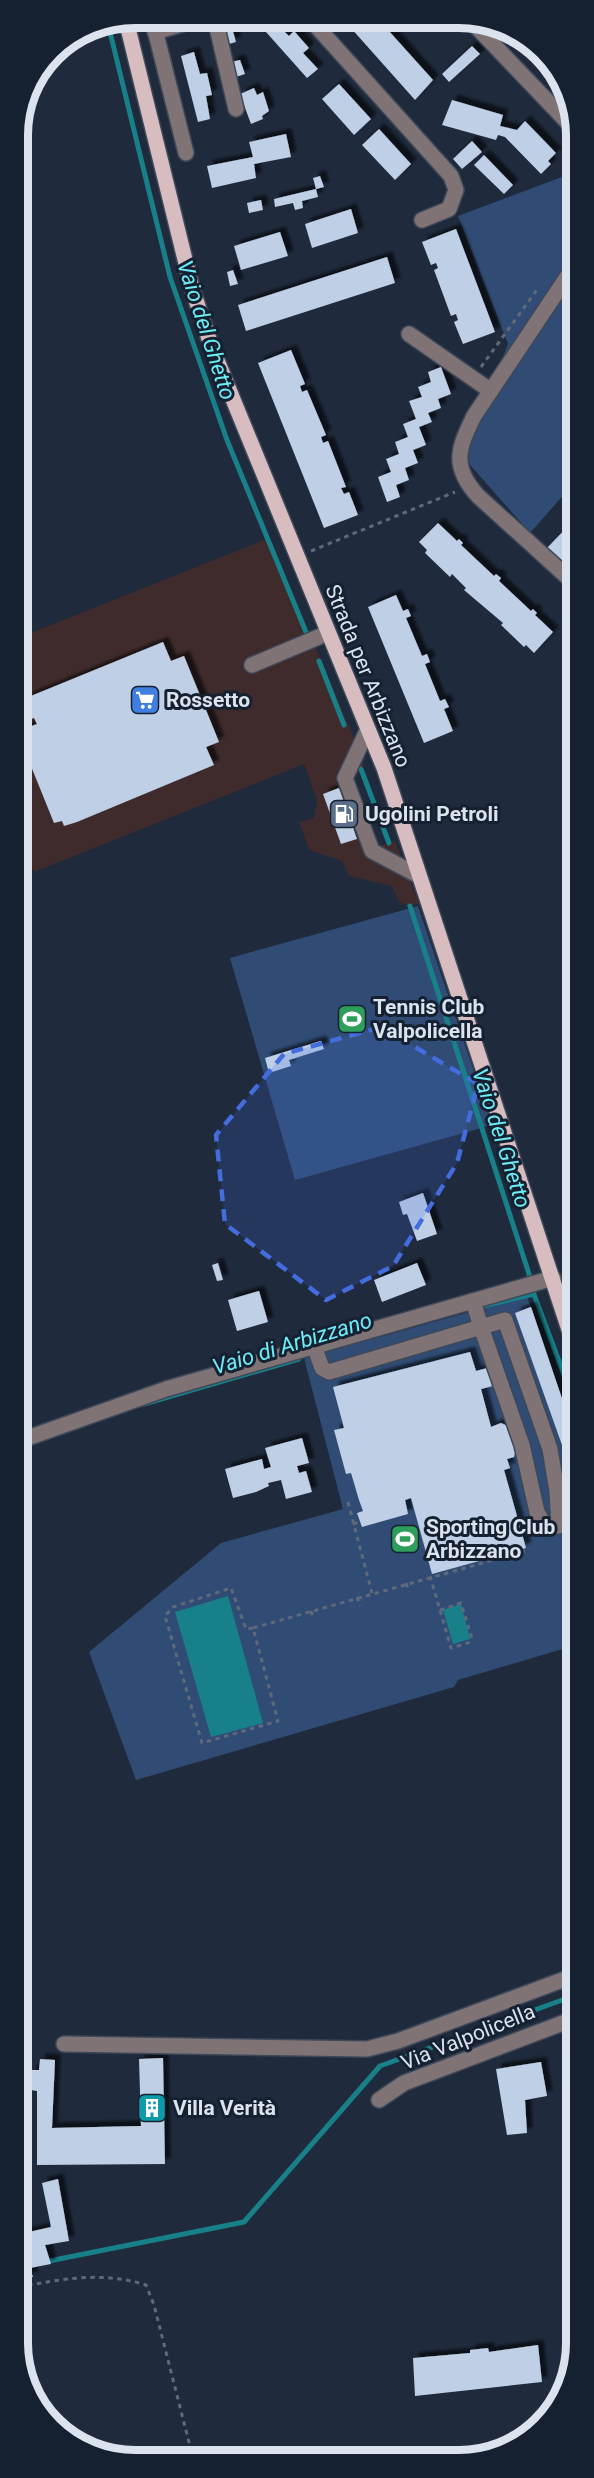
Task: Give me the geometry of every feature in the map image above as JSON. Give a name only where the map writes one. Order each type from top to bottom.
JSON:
[{"type":"main road","name":"Strada per Arbizzano","points":[[128,29],[192,288],[212,348],[368,729],[565,1318]]},
{"type":"street","points":[[318,28],[451,177],[456,190],[449,209],[422,220]]},
{"type":"street","points":[[155,29],[186,153]]},
{"type":"street","points":[[217,29],[236,109]]},
{"type":"street","points":[[490,33],[564,117]]},
{"type":"street","points":[[566,278],[491,390],[462,441],[458,462],[469,486],[566,575]]},
{"type":"street","points":[[409,334],[491,390]]},
{"type":"street","points":[[252,665],[328,633]]},
{"type":"street","points":[[368,729],[345,778],[372,851],[419,876]]},
{"type":"street","points":[[28,1438],[166,1389],[553,1278]]},
{"type":"street","points":[[314,1346],[322,1368],[328,1372],[480,1323],[504,1320],[550,1449],[557,1491],[559,1526],[546,1527],[537,1512],[522,1445],[480,1323],[473,1302]]},
{"type":"street","points":[[64,2044],[367,2049],[398,2041],[565,1979]]},
{"type":"street","name":"Via Valpolicella","points":[[379,2100],[404,2083],[565,2022]]},
{"type":"path","points":[[561,256],[566,249]]},
{"type":"path","points":[[473,378],[541,284]]},
{"type":"path","points":[[297,556],[469,486]]},
{"type":"path","points":[[348,1502],[372,1593]]},
{"type":"path","points":[[353,1524],[360,1521]]},
{"type":"path","points":[[253,1628],[278,1721],[201,1743],[165,1616],[173,1607],[231,1588],[246,1629],[253,1628],[430,1576],[525,1551]]},
{"type":"path","points":[[430,1576],[451,1648],[474,1642],[461,1603],[440,1610]]},
{"type":"path","points":[[406,1583],[409,1592]]},
{"type":"path","points":[[357,1597],[360,1606]]},
{"type":"path","points":[[311,1611],[314,1619]]},
{"type":"path","points":[[28,2285],[72,2278],[121,2277],[146,2285],[154,2305],[192,2450]]},
{"type":"highlighted area","points":[[381,1027],[478,1084],[457,1163],[393,1266],[326,1300],[225,1224],[216,1135],[284,1054]]},
{"type":"shaded area","points":[[566,175],[566,492],[530,533],[464,458],[508,344],[458,216]]},
{"type":"shaded area","points":[[269,538],[356,743],[364,766],[354,778],[379,846],[395,841],[419,904],[409,906],[399,902],[392,886],[349,876],[342,861],[309,850],[299,822],[314,818],[317,800],[304,764],[34,872],[29,860],[29,634]]},
{"type":"shaded area","name":"Tennis Club Valpolicella","points":[[418,906],[492,1125],[295,1180],[230,958]]},
{"type":"shaded area","name":"Sporting Club Arbizzano","points":[[527,1296],[565,1408],[565,1648],[458,1680],[454,1687],[136,1780],[89,1652],[221,1543],[343,1509],[304,1358]]},
{"type":"shaded area","points":[[228,1596],[263,1723],[211,1737],[175,1612]]},
{"type":"shaded area","points":[[461,1604],[470,1639],[453,1644],[443,1610]]},
{"type":"building","points":[[351,28],[386,28],[433,80],[415,100]]},
{"type":"building","points":[[232,29],[236,42],[229,44],[225,31]]},
{"type":"building","points":[[264,29],[281,29],[289,36],[294,31],[309,48],[303,53],[318,69],[307,78]]},
{"type":"building","points":[[472,46],[480,54],[449,82],[442,74]]},
{"type":"building","points":[[194,52],[200,74],[207,73],[212,95],[206,96],[210,119],[198,122],[181,56]]},
{"type":"building","points":[[240,60],[245,74],[236,77],[231,62]]},
{"type":"building","points":[[339,84],[371,119],[354,135],[322,99]]},
{"type":"building","points":[[254,88],[257,95],[263,92],[269,111],[262,116],[263,119],[251,124],[240,94]]},
{"type":"building","points":[[452,100],[503,115],[500,126],[517,130],[525,121],[556,153],[548,161],[551,164],[541,174],[505,137],[498,135],[496,140],[442,125]]},
{"type":"building","points":[[379,129],[411,164],[395,180],[362,145]]},
{"type":"building","points":[[286,134],[291,157],[254,164],[256,178],[212,188],[207,166],[253,157],[249,142]]},
{"type":"building","points":[[472,141],[482,152],[462,169],[453,159]]},
{"type":"building","points":[[484,155],[513,185],[504,194],[474,165]]},
{"type":"building","points":[[320,176],[324,187],[316,189],[313,178]]},
{"type":"building","points":[[316,189],[318,197],[302,201],[303,208],[295,210],[293,203],[275,207],[274,199]]},
{"type":"building","points":[[261,200],[263,210],[249,213],[247,203]]},
{"type":"building","points":[[351,209],[358,233],[312,248],[305,224]]},
{"type":"building","points":[[456,229],[495,332],[463,344],[454,322],[458,320],[456,314],[451,316],[434,270],[438,268],[436,263],[431,265],[422,242]]},
{"type":"building","points":[[280,232],[288,256],[241,270],[234,246]]},
{"type":"building","points":[[387,257],[395,283],[246,331],[238,305]]},
{"type":"building","points":[[233,270],[238,284],[230,286],[227,272]]},
{"type":"building","points":[[291,350],[305,384],[300,386],[302,392],[307,390],[326,435],[321,437],[323,443],[328,441],[346,487],[341,488],[344,494],[349,492],[358,515],[324,528],[258,363]]},
{"type":"building","points":[[441,367],[451,394],[438,399],[441,408],[428,413],[432,422],[419,427],[426,445],[413,450],[418,463],[405,468],[409,480],[396,485],[400,497],[387,502],[378,477],[391,472],[386,459],[399,454],[395,442],[408,437],[403,424],[416,419],[409,401],[422,397],[418,387],[431,382],[428,372]]},
{"type":"building","points":[[438,523],[457,541],[459,539],[463,543],[461,545],[494,576],[496,574],[501,578],[499,581],[531,611],[533,609],[537,613],[535,615],[553,632],[534,653],[526,645],[524,647],[501,625],[503,623],[464,590],[466,588],[452,574],[450,577],[425,553],[427,550],[419,542]]},
{"type":"building","points":[[566,528],[566,559],[561,560],[547,548]]},
{"type":"building","points":[[396,595],[403,611],[408,609],[411,616],[406,618],[422,656],[427,654],[430,662],[425,664],[440,701],[445,699],[449,707],[444,709],[453,731],[424,743],[368,607]]},
{"type":"building","points":[[163,642],[171,661],[184,656],[219,742],[206,747],[214,765],[77,822],[64,826],[62,821],[54,823],[29,760],[29,727],[37,724],[34,718],[29,720],[29,697]]},
{"type":"building","points":[[339,788],[357,839],[341,844],[323,794]]},
{"type":"building","points":[[321,1041],[324,1049],[289,1060],[291,1066],[269,1073],[265,1058]]},
{"type":"building","points":[[423,1193],[437,1234],[417,1241],[407,1214],[403,1215],[399,1202]]},
{"type":"building","points":[[218,1263],[223,1280],[217,1281],[212,1265]]},
{"type":"building","points":[[417,1263],[426,1285],[382,1302],[374,1280]]},
{"type":"building","points":[[259,1291],[268,1322],[237,1331],[228,1300]]},
{"type":"building","points":[[531,1307],[565,1409],[565,1444],[562,1445],[515,1313]]},
{"type":"building","points":[[470,1352],[476,1371],[491,1367],[497,1385],[481,1389],[491,1427],[501,1423],[510,1427],[516,1449],[514,1457],[507,1459],[510,1468],[504,1470],[526,1548],[432,1574],[411,1498],[405,1500],[408,1514],[362,1527],[357,1513],[363,1511],[351,1473],[346,1474],[334,1430],[344,1428],[333,1387]]},
{"type":"building","points":[[302,1438],[309,1463],[297,1466],[299,1473],[306,1471],[312,1492],[286,1499],[281,1480],[268,1483],[269,1486],[256,1492],[233,1498],[225,1469],[262,1459],[264,1469],[271,1467],[265,1448]]},
{"type":"building","name":"Villa Verità","points":[[163,2058],[165,2164],[37,2165],[37,2091],[31,2090],[31,2070],[39,2070],[40,2059],[55,2060],[52,2128],[141,2126],[139,2059]]},
{"type":"building","points":[[541,2062],[547,2096],[525,2100],[527,2133],[507,2135],[496,2069]]},
{"type":"building","points":[[58,2179],[69,2241],[45,2245],[51,2264],[30,2268],[33,2277],[28,2277],[28,2232],[51,2227],[42,2183]]},
{"type":"building","points":[[538,2345],[542,2382],[415,2396],[413,2358],[470,2353],[470,2350],[488,2348],[489,2352]]},
{"type":"waterway","name":"Vaio del Ghetto","points":[[110,32],[170,277],[227,440],[308,637]]},
{"type":"waterway","name":"Vaio del Ghetto","points":[[319,661],[344,725]]},
{"type":"waterway","name":"Vaio del Ghetto","points":[[361,769],[389,843]]},
{"type":"waterway","name":"Vaio del Ghetto","points":[[410,906],[530,1277]]},
{"type":"waterway","name":"Vaio del Ghetto","points":[[533,1292],[565,1379]]},
{"type":"waterway","name":"Vaio di Arbizzano","points":[[478,1307],[534,1294]]},
{"type":"waterway","name":"Vaio di Arbizzano","points":[[144,1404],[299,1359]]},
{"type":"waterway","points":[[44,2262],[244,2222],[380,2066],[565,1999]]},
{"type":"place","name":"Rossetto","points":[[145,700]]},
{"type":"place","name":"Ugolini Petroli","points":[[344,814]]},
{"type":"place","name":"Tennis Club Valpolicella","points":[[352,1019]]},
{"type":"place","name":"Sporting Club Arbizzano","points":[[405,1539]]},
{"type":"place","name":"Villa Verità","points":[[152,2108]]}]
